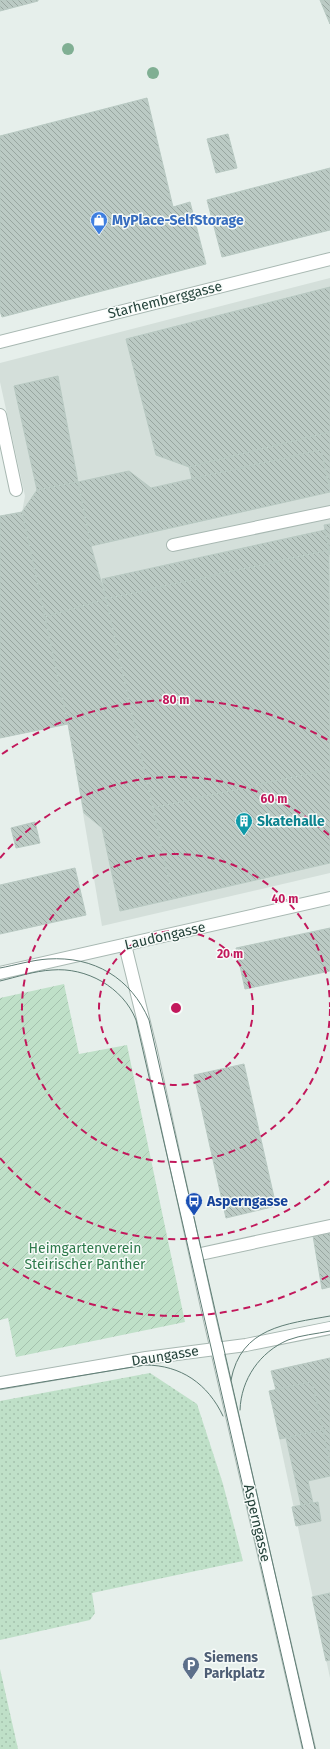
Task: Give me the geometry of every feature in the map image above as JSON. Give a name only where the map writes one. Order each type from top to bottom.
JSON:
[{"type":"street","name":"Starhemberggasse","points":[[0,342],[330,259]]},
{"type":"street","points":[[0,415],[16,490]]},
{"type":"street","points":[[173,545],[330,512]]},
{"type":"street","name":"Laudongasse","points":[[0,973],[330,898]]},
{"type":"street","name":"Asperngasse","points":[[126,945],[309,1749]]},
{"type":"street","points":[[196,1255],[330,1226]]},
{"type":"street","name":"Daungasse","points":[[0,1383],[217,1348],[246,1345],[330,1328]]},
{"type":"shaded area","points":[[330,278],[330,873],[102,926],[68,724],[22,512],[25,496],[0,382],[0,363]]},
{"type":"shaded area","points":[[330,1358],[330,1678],[269,1391],[276,1390],[271,1371]]},
{"type":"green space","name":"Heimgartenverein Steirischer Panther","points":[[64,984],[79,1054],[127,1045],[185,1322],[16,1357],[8,1318],[0,1320],[0,998]]},
{"type":"green space","points":[[150,1373],[197,1404],[223,1484],[243,1561],[92,1593],[95,1613],[90,1620],[0,1640],[0,1401]]},
{"type":"green space","points":[[0,1669],[18,1749],[0,1749]]},
{"type":"building","points":[[0,0],[38,0],[38,1],[0,11]]},
{"type":"building","points":[[320,0],[330,0],[330,24]]},
{"type":"building","name":"MyPlace-SelfStorage","points":[[147,98],[173,207],[190,202],[206,264],[2,317],[0,311],[0,136]]},
{"type":"building","points":[[228,134],[237,168],[216,173],[207,139]]},
{"type":"building","points":[[330,168],[330,230],[222,257],[207,200]]},
{"type":"building","points":[[330,287],[330,432],[189,467],[156,455],[126,339]]},
{"type":"building","points":[[58,376],[78,482],[37,490],[14,386]]},
{"type":"building","points":[[330,432],[330,488],[321,450],[192,479],[189,467]]},
{"type":"building","points":[[321,450],[330,492],[91,546],[78,482],[129,471],[151,488]]},
{"type":"building","points":[[78,482],[91,546],[106,599],[45,617],[22,512],[37,490]]},
{"type":"building","points":[[22,512],[68,724],[0,738],[0,516]]},
{"type":"building","points":[[330,524],[330,555],[324,525]]},
{"type":"building","points":[[325,530],[329,550],[106,599],[102,579]]},
{"type":"building","points":[[329,550],[330,769],[153,808],[106,599]]},
{"type":"building","points":[[106,599],[173,899],[120,911],[102,828],[84,813],[68,724],[45,617]]},
{"type":"building","name":"Skatehalle","points":[[330,769],[330,863],[173,899],[153,808]]},
{"type":"building","points":[[35,822],[40,843],[16,848],[11,828]]},
{"type":"building","points":[[75,868],[86,915],[0,934],[0,885]]},
{"type":"building","points":[[330,928],[330,971],[245,989],[236,948]]},
{"type":"building","points":[[244,1064],[276,1206],[226,1218],[194,1075]]},
{"type":"building","points":[[330,1233],[330,1287],[322,1289],[313,1236]]},
{"type":"building","points":[[330,1358],[330,1428],[323,1430],[312,1382],[276,1390],[271,1371]]},
{"type":"building","points":[[312,1382],[323,1430],[280,1439],[269,1391]]},
{"type":"building","points":[[330,1428],[330,1464],[323,1430]]},
{"type":"building","points":[[323,1430],[330,1464],[330,1476],[308,1481],[313,1503],[301,1505],[286,1438]]},
{"type":"building","points":[[318,1502],[321,1521],[296,1526],[292,1507]]},
{"type":"building","points":[[330,1593],[330,1660],[326,1661],[312,1597]]},
{"type":"tram line","points":[[0,968],[30,961],[48,959],[81,961],[95,966],[121,981],[132,992],[149,1020],[315,1749]]},
{"type":"tram line","points":[[0,981],[32,973],[52,970],[78,972],[90,976],[113,989],[130,1008],[136,1020],[303,1749]]},
{"type":"tram line","points":[[231,1380],[236,1362],[244,1349],[255,1339],[268,1331],[282,1326],[330,1316]]},
{"type":"tram line","points":[[240,1410],[241,1399],[248,1377],[261,1359],[278,1345],[288,1340],[330,1331]]},
{"type":"tram line","points":[[0,1389],[145,1365],[158,1366],[170,1368],[192,1378],[210,1395],[223,1416]]},
{"type":"place","name":"MyPlace-SelfStorage","points":[[99,235]]},
{"type":"place","name":"Skatehalle","points":[[244,836]]},
{"type":"place","name":"Asperngasse","points":[[194,1216]]},
{"type":"place","name":"Siemens Parkplatz","points":[[191,1680]]}]
